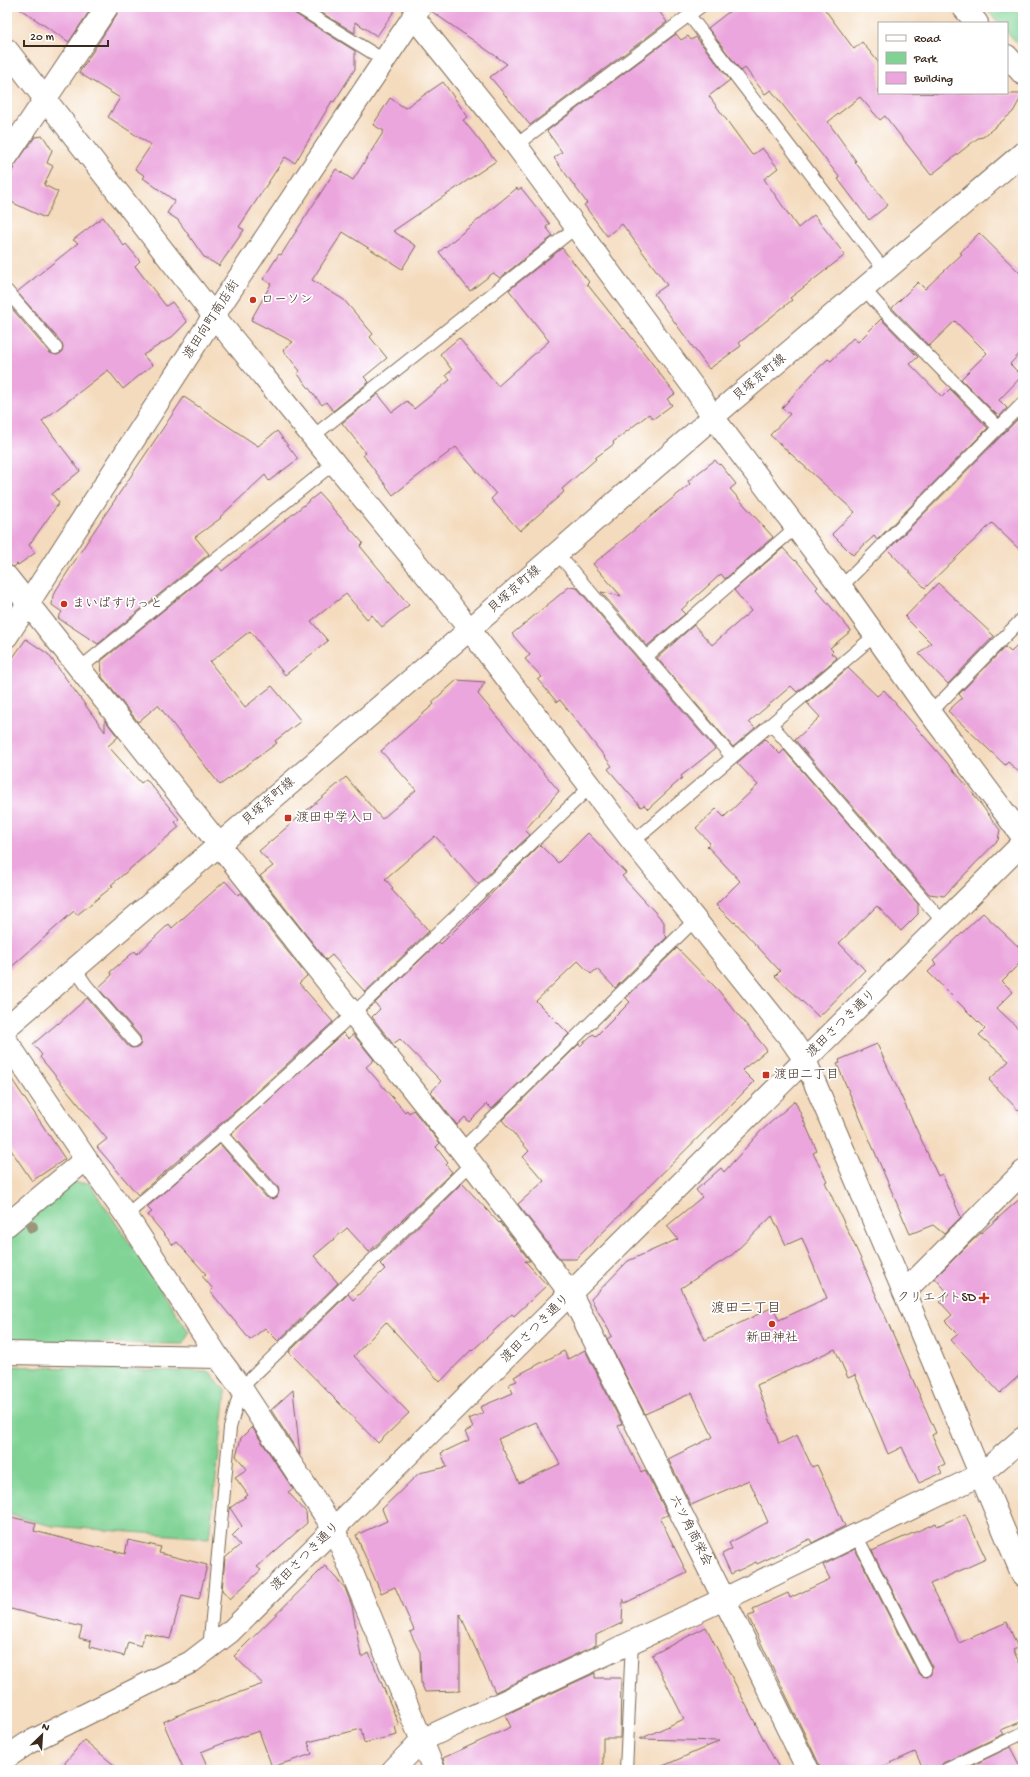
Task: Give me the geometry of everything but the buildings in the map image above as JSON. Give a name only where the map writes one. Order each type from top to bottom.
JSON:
[{"type":"street","points":[[7,156],[107,7]]},
{"type":"street","points":[[963,7],[976,22]]},
{"type":"street","points":[[417,12],[697,392],[713,417],[795,528],[841,587],[874,636],[930,713],[1023,837]]},
{"type":"street","name":"渡田向町商店街","points":[[7,636],[214,316],[417,12]]},
{"type":"street","points":[[7,50],[214,316],[469,630],[633,842],[790,1038],[805,1060],[1023,1576]]},
{"type":"street","points":[[1008,57],[1023,74]]},
{"type":"street","name":"貝塚京町線","points":[[7,1027],[469,630],[713,417],[1022,156]]},
{"type":"street","name":"六ツ角商栄会","points":[[7,577],[218,846],[466,1157],[571,1294],[808,1770]]},
{"type":"street","name":"渡田さつき通り","points":[[7,1757],[28,1743],[184,1666],[209,1650],[230,1632],[1023,843]]},
{"type":"street","points":[[7,1042],[86,1159],[126,1215],[218,1357],[241,1388],[334,1529],[434,1770]]},
{"type":"street","points":[[7,1225],[86,1159]]},
{"type":"street","points":[[904,1292],[1023,1172]]},
{"type":"street","points":[[7,1353],[218,1357]]},
{"type":"street","points":[[393,1770],[422,1740],[724,1599],[980,1475],[1023,1438]]},
{"type":"lane","points":[[298,7],[384,60]]},
{"type":"lane","points":[[516,145],[700,7]]},
{"type":"lane","points":[[689,15],[885,271]]},
{"type":"lane","points":[[312,437],[575,228]]},
{"type":"lane","points":[[864,289],[999,428]]},
{"type":"lane","points":[[7,291],[56,348]]},
{"type":"lane","points":[[841,587],[1023,404]]},
{"type":"lane","points":[[79,669],[334,463]]},
{"type":"lane","points":[[646,657],[795,528]]},
{"type":"lane","points":[[557,553],[732,757]]},
{"type":"lane","points":[[930,713],[1023,618]]},
{"type":"lane","points":[[633,842],[874,636]]},
{"type":"lane","points":[[771,724],[944,923]]},
{"type":"lane","points":[[126,1215],[221,1134],[353,1015],[591,786]]},
{"type":"lane","points":[[209,1650],[230,1428],[241,1388],[696,919]]},
{"type":"lane","points":[[75,969],[86,985],[134,1041]]},
{"type":"lane","points":[[221,1134],[272,1192]]},
{"type":"lane","points":[[856,1535],[925,1670]]},
{"type":"lane","points":[[626,1770],[632,1642]]},
{"type":"lane","points":[[946,1770],[1023,1733]]},
{"type":"green space","points":[[984,7],[1023,7],[1023,49],[1008,33],[1008,22],[998,22]]},
{"type":"green space","points":[[72,1183],[89,1183],[189,1332],[183,1344],[7,1342],[7,1238]]},
{"type":"green space","points":[[7,1366],[210,1372],[226,1392],[209,1538],[52,1526],[7,1514]]},
{"type":"place","name":"ローソン","points":[[253,300]]},
{"type":"place","name":"まいばすけっと","points":[[64,604]]},
{"type":"place","name":"渡田中学入口","points":[[288,818]]},
{"type":"place","name":"渡田二丁目","points":[[766,1075]]},
{"type":"place","name":"クリエイトSD","points":[[984,1298]]},
{"type":"place","name":"新田神社","points":[[772,1324]]},
{"type":"district","name":"渡田二丁目","points":[[746,1309]]}]
